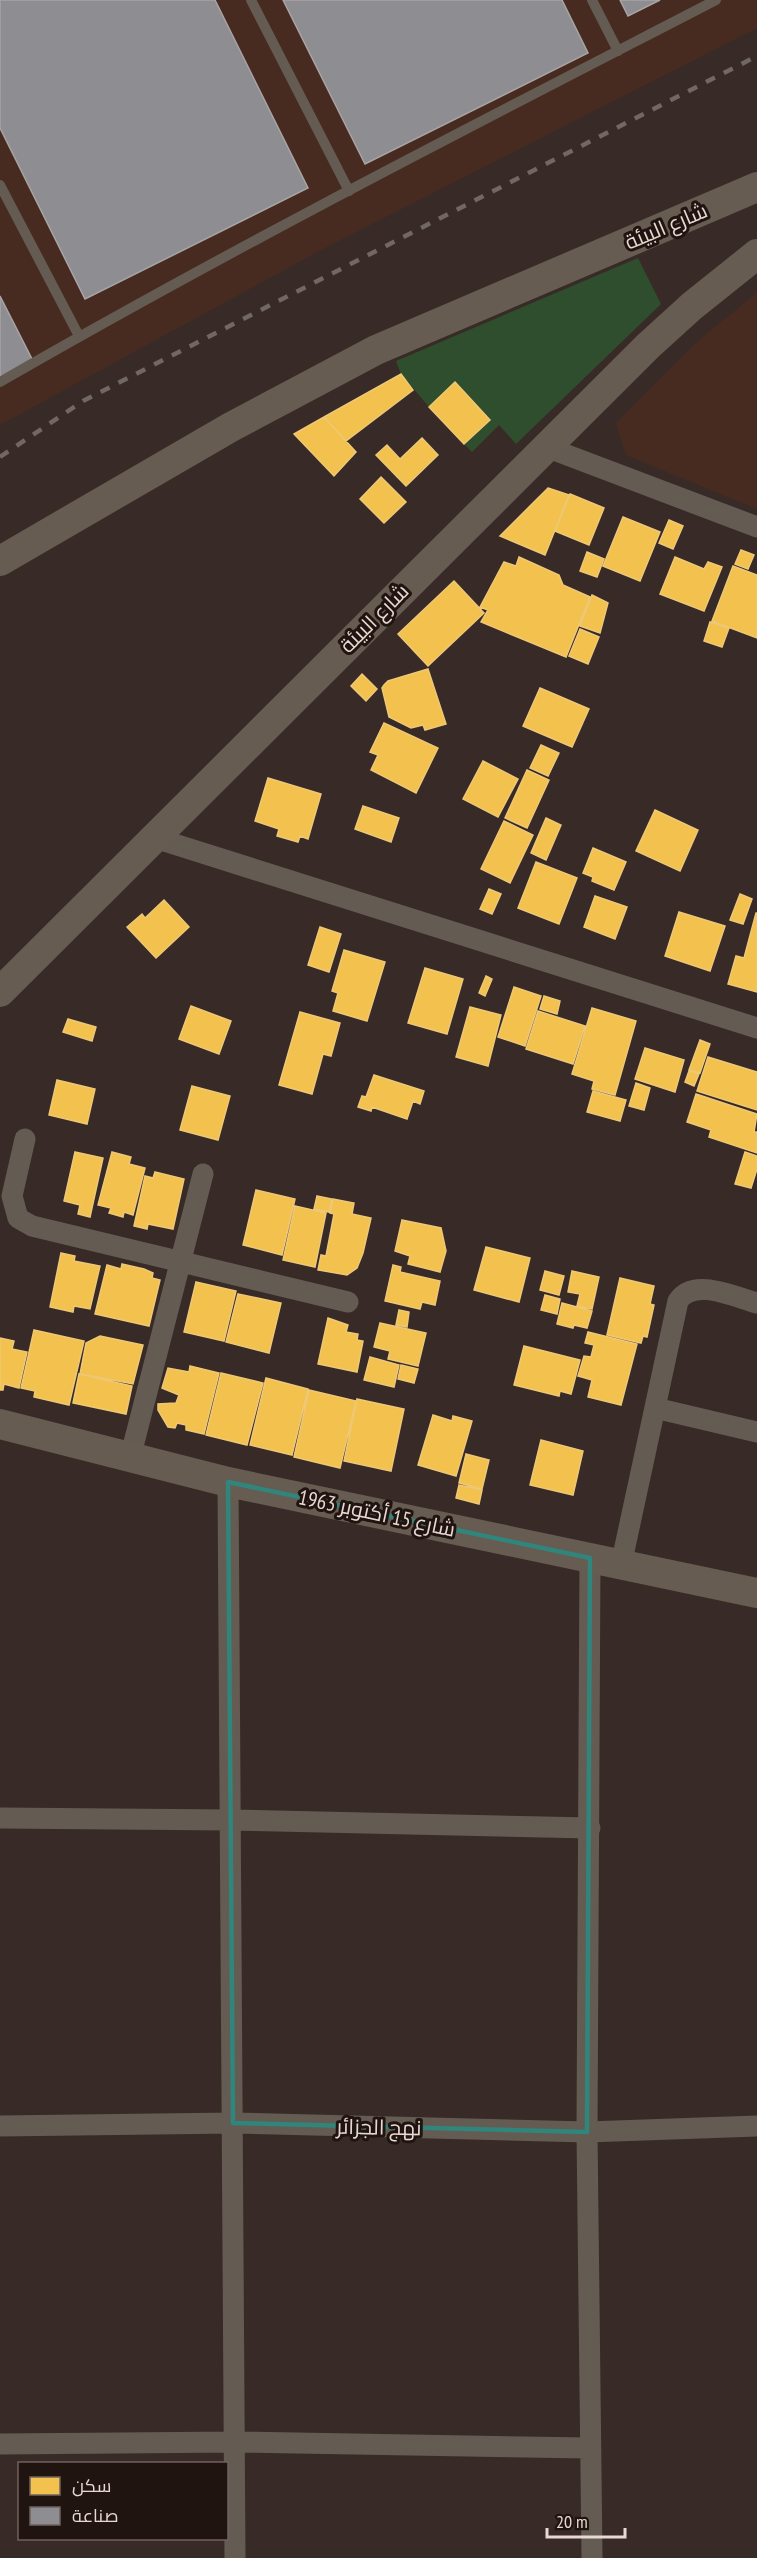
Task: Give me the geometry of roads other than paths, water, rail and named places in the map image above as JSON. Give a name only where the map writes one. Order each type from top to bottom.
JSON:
[{"type":"main road","name":"شارع البيئة","points":[[0,561],[231,427],[376,350],[757,187]]},
{"type":"main road","name":"شارع البيئة","points":[[0,992],[674,322],[757,254]]},
{"type":"main road","name":"شارع 15 أكتوبر 1963","points":[[0,1424],[228,1482],[757,1593]]},
{"type":"street","points":[[546,447],[757,527]]},
{"type":"street","points":[[155,838],[757,1028]]},
{"type":"street","points":[[25,1139],[12,1196],[18,1218],[32,1226],[348,1302]]},
{"type":"street","points":[[130,1458],[203,1174]]},
{"type":"street","points":[[621,1565],[674,1313],[682,1295],[695,1289],[757,1303]]},
{"type":"street","points":[[655,1408],[757,1432]]},
{"type":"street","points":[[228,1482],[235,2558]]},
{"type":"street","points":[[590,1558],[587,2132],[592,2558]]},
{"type":"street","points":[[0,1818],[230,1820],[590,1828]]},
{"type":"street","name":"نهج الجزائر","points":[[0,2126],[233,2123],[587,2132],[757,2126]]},
{"type":"street","points":[[0,2444],[235,2442],[589,2448]]},
{"type":"lane","points":[[251,0],[349,191]]},
{"type":"lane","points":[[592,0],[618,51]]},
{"type":"lane","points":[[0,382],[79,336],[349,191],[716,0]]},
{"type":"lane","points":[[0,185],[79,336]]},
{"type":"railway","points":[[0,457],[83,401],[757,56]]}]
